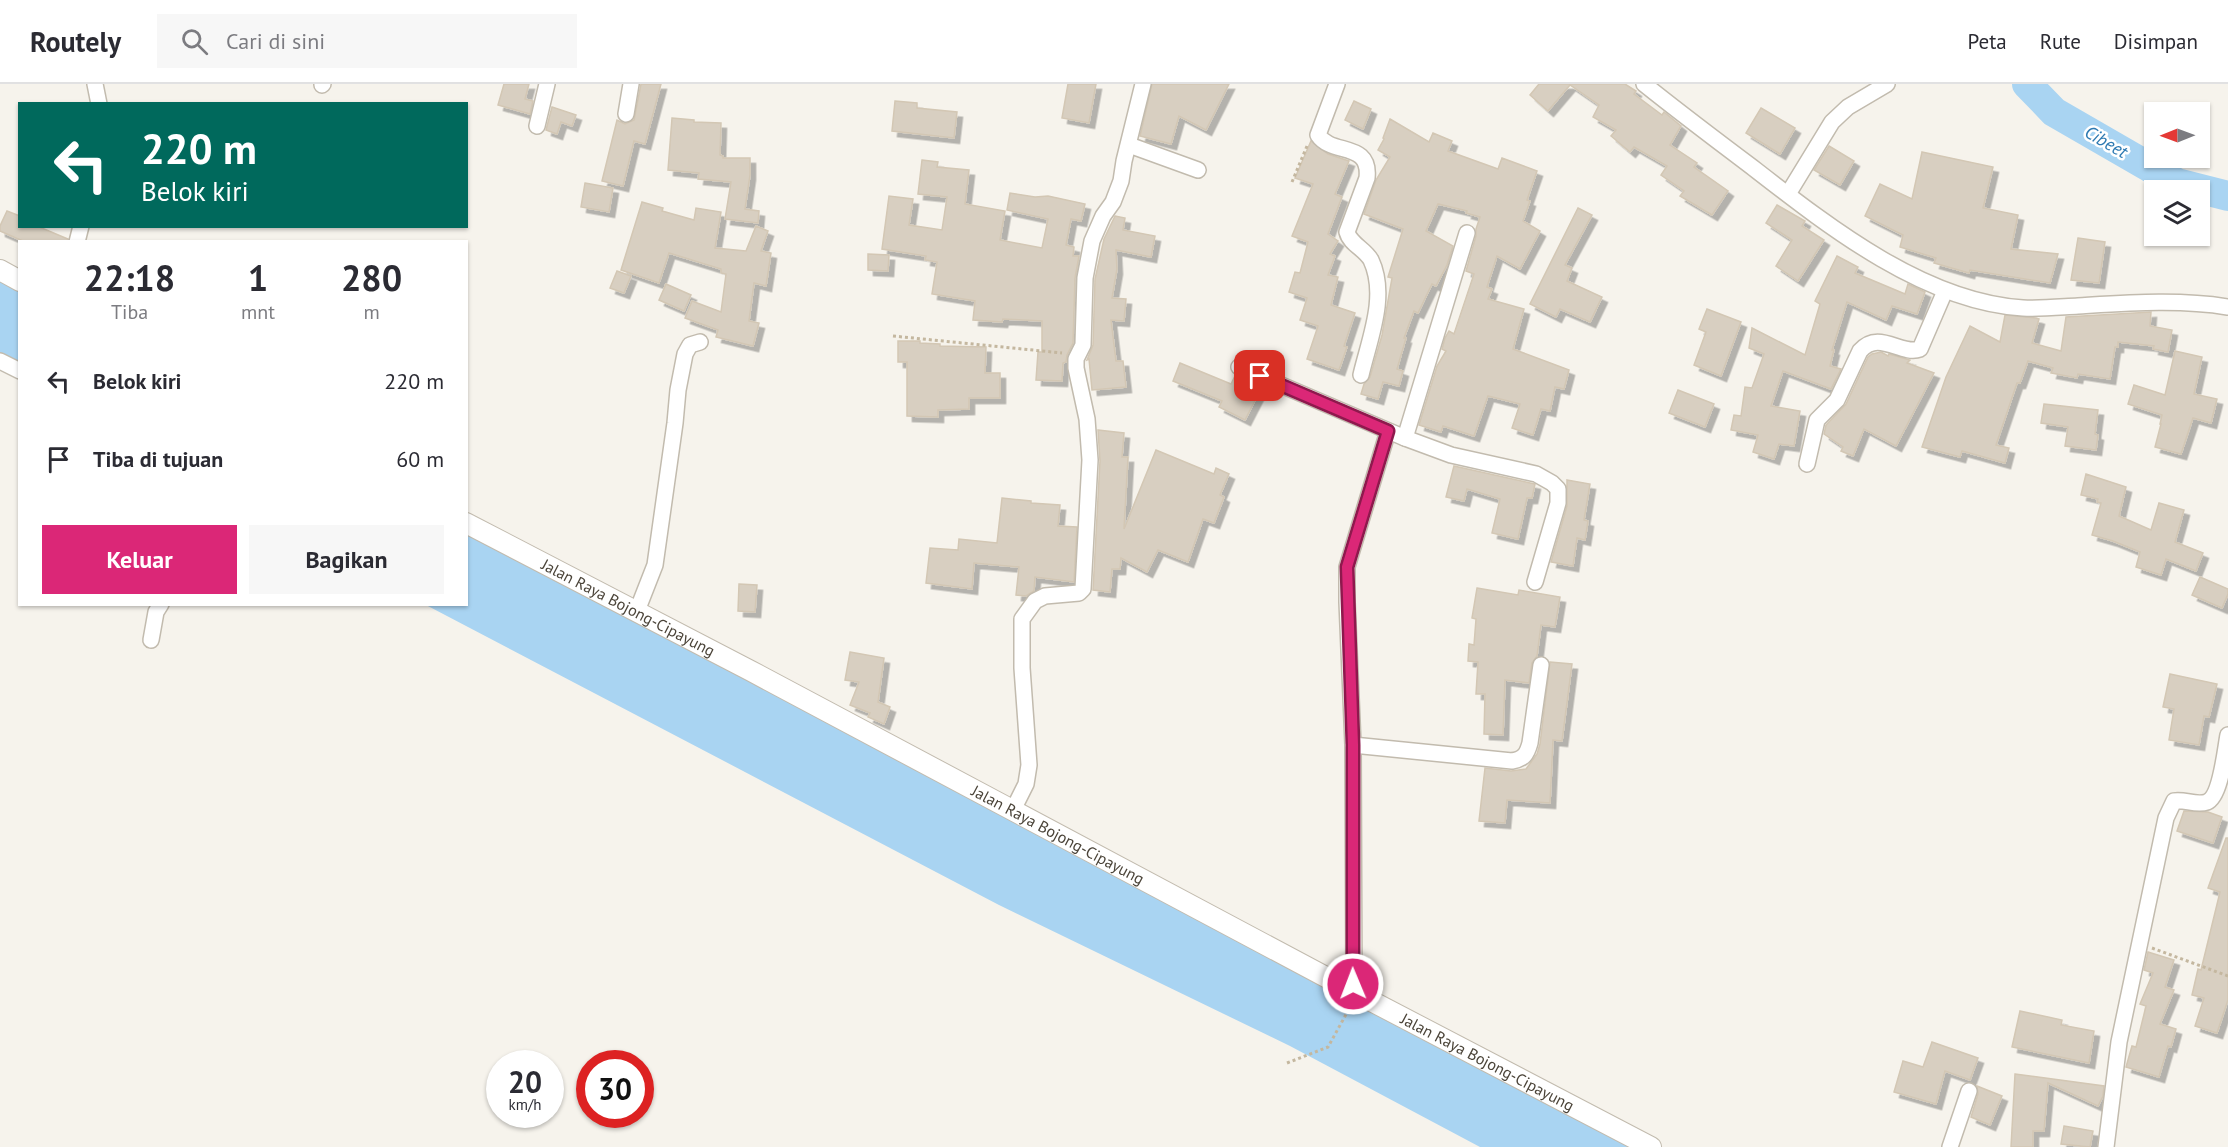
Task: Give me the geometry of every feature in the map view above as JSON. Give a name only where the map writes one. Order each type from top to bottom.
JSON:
[{"type":"street","points":[[95,84],[99,102]]},
{"type":"street","points":[[537,126],[547,84]]},
{"type":"street","points":[[626,114],[631,84]]},
{"type":"street","points":[[1014,810],[1026,784],[1029,765],[1022,668],[1022,619],[1035,601],[1045,596],[1079,593],[1083,589],[1090,460],[1087,419],[1076,368],[1083,345],[1084,293],[1088,257],[1097,228],[1113,202],[1121,182],[1143,84]]},
{"type":"street","points":[[1338,84],[1318,135],[1327,143],[1362,157],[1366,161],[1368,170],[1347,232],[1350,239],[1365,250],[1372,263],[1378,294],[1377,309],[1361,375]]},
{"type":"street","points":[[1644,84],[1827,224],[1908,273],[1945,291],[1996,304],[2024,308],[2177,302],[2228,307]]},
{"type":"street","points":[[1788,194],[1832,122],[1848,107],[1887,84]]},
{"type":"street","points":[[1129,145],[1198,170]]},
{"type":"street","points":[[1405,438],[1467,232]]},
{"type":"street","points":[[0,270],[18,280]]},
{"type":"street","points":[[1807,464],[1817,420],[1837,400],[1860,351],[1866,344],[1874,342],[1892,344],[1916,351],[1920,349],[1945,291]]},
{"type":"street","points":[[637,611],[650,582],[656,557],[678,390],[685,354],[690,345],[700,342]]},
{"type":"street","points":[[0,361],[18,370]]},
{"type":"street","points":[[1239,367],[1405,438],[1451,455],[1536,474],[1552,483],[1558,489],[1558,503],[1535,582]]},
{"type":"street","points":[[1354,992],[1353,745],[1347,567],[1388,431]]},
{"type":"street","name":"Jalan Raya Bojong-Cipayung","points":[[468,524],[1651,1147]]},
{"type":"street","points":[[151,640],[156,612],[160,606]]},
{"type":"street","points":[[1353,745],[1519,760],[1527,754],[1530,743],[1541,665]]},
{"type":"street","points":[[2106,1147],[2119,1042],[2166,818],[2170,805],[2180,800],[2200,803],[2212,798],[2221,773],[2228,735]]},
{"type":"street","points":[[1950,1147],[1969,1091]]},
{"type":"path","points":[[1292,182],[1309,142],[1318,135]]},
{"type":"path","points":[[893,336],[1079,354]]},
{"type":"path","points":[[2139,944],[2228,976]]},
{"type":"path","points":[[1287,1063],[1328,1047],[1347,1014]]},
{"type":"water","points":[[0,271],[18,281],[18,370],[0,360]]},
{"type":"water","points":[[468,521],[1649,1147],[1480,1147],[1290,1046],[999,905],[428,606],[468,606]]},
{"type":"building","points":[[504,84],[529,84],[525,99],[533,101],[530,114],[498,105]]},
{"type":"building","points":[[641,84],[661,84],[645,144],[634,141],[623,186],[602,181],[617,120],[625,124],[634,120]]},
{"type":"building","points":[[1068,84],[1096,84],[1089,123],[1062,118]]},
{"type":"building","points":[[1152,84],[1229,84],[1206,130],[1179,116],[1171,144],[1140,136]]},
{"type":"building","points":[[1539,84],[1625,84],[1636,91],[1634,94],[1662,115],[1664,112],[1681,126],[1670,145],[1697,163],[1694,167],[1728,191],[1712,215],[1680,196],[1684,191],[1661,175],[1667,166],[1634,147],[1630,152],[1611,136],[1616,130],[1593,117],[1599,105],[1570,85],[1548,111],[1530,95]]},
{"type":"building","points":[[895,101],[917,103],[917,108],[957,112],[954,138],[892,131]]},
{"type":"building","points":[[1354,101],[1371,109],[1363,129],[1345,120]]},
{"type":"building","points":[[552,107],[576,115],[572,126],[561,122],[557,134],[546,130]]},
{"type":"building","points":[[1761,108],[1795,128],[1780,154],[1746,133]]},
{"type":"building","points":[[672,118],[721,123],[720,155],[723,158],[750,158],[745,209],[759,211],[758,223],[725,219],[731,182],[698,179],[699,173],[668,170]]},
{"type":"building","points":[[1390,119],[1429,142],[1433,133],[1452,141],[1448,151],[1498,169],[1502,158],[1537,171],[1527,200],[1530,201],[1523,221],[1540,231],[1520,269],[1497,256],[1487,287],[1492,289],[1488,299],[1524,309],[1513,349],[1569,370],[1564,389],[1555,387],[1550,411],[1541,409],[1533,435],[1512,428],[1520,404],[1488,396],[1474,436],[1443,426],[1441,432],[1419,425],[1437,366],[1446,351],[1442,349],[1445,338],[1449,331],[1454,334],[1474,274],[1466,271],[1480,217],[1466,213],[1467,211],[1438,204],[1426,231],[1453,246],[1447,265],[1436,286],[1432,284],[1418,313],[1414,311],[1404,338],[1406,338],[1397,369],[1403,371],[1399,386],[1383,382],[1378,399],[1361,394],[1364,384],[1370,377],[1382,335],[1392,278],[1388,277],[1403,229],[1364,214],[1376,180],[1390,157],[1378,150]]},
{"type":"building","points":[[1311,141],[1328,154],[1349,161],[1335,194],[1342,197],[1328,234],[1338,241],[1330,254],[1335,256],[1328,275],[1338,277],[1331,305],[1355,313],[1339,370],[1307,359],[1318,326],[1300,320],[1307,298],[1289,292],[1295,272],[1300,273],[1308,242],[1292,236],[1313,184],[1295,178]]},
{"type":"building","points":[[1829,146],[1854,161],[1840,185],[1814,170]]},
{"type":"building","points":[[1922,152],[1993,167],[1983,208],[2018,215],[2011,249],[2058,254],[2050,283],[1970,270],[1969,273],[1934,263],[1936,258],[1900,247],[1903,235],[1865,216],[1880,184],[1912,199]]},
{"type":"building","points":[[922,160],[938,162],[937,167],[969,170],[965,204],[1005,211],[1000,240],[1042,248],[1048,219],[1007,210],[1010,193],[1035,197],[1048,196],[1085,204],[1081,221],[1071,219],[1066,245],[1074,247],[1073,256],[1079,256],[1075,278],[1073,343],[1066,362],[1063,363],[1062,381],[1036,380],[1038,352],[1042,352],[1042,321],[973,320],[975,301],[932,294],[937,262],[925,260],[926,256],[882,249],[889,196],[913,199],[909,225],[942,230],[947,197],[918,194]]},
{"type":"building","points":[[585,183],[613,188],[609,212],[581,207]]},
{"type":"building","points":[[642,202],[663,208],[662,211],[694,220],[696,208],[721,212],[715,248],[746,251],[756,226],[768,231],[761,251],[771,253],[766,286],[754,283],[749,321],[759,323],[753,346],[716,337],[718,330],[685,318],[692,301],[721,312],[726,274],[721,273],[721,269],[669,253],[659,283],[621,270]]},
{"type":"building","points":[[1777,205],[1805,221],[1802,226],[1824,240],[1798,281],[1776,266],[1792,240],[1766,223]]},
{"type":"building","points":[[1578,208],[1592,215],[1565,265],[1572,268],[1567,281],[1602,297],[1590,322],[1560,309],[1556,317],[1530,304]]},
{"type":"building","points":[[7,211],[18,215],[18,228],[42,228],[68,240],[20,240],[0,231]]},
{"type":"building","points":[[1115,216],[1125,218],[1123,230],[1155,236],[1151,257],[1116,250],[1117,269],[1112,298],[1126,299],[1124,321],[1111,320],[1116,361],[1123,361],[1126,387],[1092,390],[1089,359],[1087,360],[1093,345],[1095,279],[1104,239]]},
{"type":"building","points":[[2078,238],[2105,242],[2099,283],[2071,280]]},
{"type":"building","points":[[868,254],[889,255],[888,271],[868,270]]},
{"type":"building","points":[[1837,256],[1858,267],[1855,273],[1905,294],[1908,284],[1925,292],[1917,314],[1892,306],[1886,320],[1847,302],[1832,350],[1834,350],[1830,366],[1841,369],[1831,389],[1783,371],[1771,406],[1800,411],[1794,446],[1779,444],[1774,459],[1753,452],[1758,435],[1731,430],[1734,415],[1741,416],[1745,387],[1752,388],[1764,354],[1749,348],[1752,328],[1805,355],[1820,304],[1815,301]]},
{"type":"building","points":[[617,271],[631,276],[624,293],[610,288]]},
{"type":"building","points":[[666,284],[691,295],[684,311],[659,300]]},
{"type":"building","points":[[1707,309],[1741,322],[1721,376],[1694,365],[1706,332],[1699,329]]},
{"type":"building","points":[[2151,312],[2150,326],[2172,330],[2168,352],[2153,349],[2154,346],[2118,342],[2118,347],[2115,347],[2110,379],[2078,374],[2077,378],[2051,373],[2053,368],[2028,361],[2020,383],[2017,383],[1996,445],[2009,448],[2005,463],[1962,451],[1960,457],[1922,447],[1946,377],[1970,326],[2000,342],[2005,315],[2036,318],[2039,319],[2032,343],[2061,351],[2066,317]]},
{"type":"building","points":[[898,341],[920,341],[920,343],[940,344],[940,346],[986,347],[985,373],[1000,373],[1000,398],[969,398],[969,409],[938,410],[938,417],[907,416],[907,362],[898,362]]},
{"type":"building","points":[[2175,351],[2202,357],[2194,394],[2217,399],[2211,423],[2193,418],[2181,454],[2155,447],[2162,415],[2128,404],[2134,385],[2165,395]]},
{"type":"building","points":[[1881,352],[1888,356],[1889,354],[1910,360],[1907,363],[1934,373],[1896,446],[1864,429],[1853,456],[1841,451],[1843,447],[1824,434],[1826,425],[1846,404],[1868,357]]},
{"type":"building","points":[[1180,363],[1231,384],[1235,376],[1262,387],[1245,420],[1219,407],[1222,401],[1173,381]]},
{"type":"building","points":[[1678,390],[1714,404],[1705,427],[1669,413]]},
{"type":"building","points":[[2044,404],[2098,410],[2096,450],[2065,446],[2068,427],[2041,423]]},
{"type":"building","points":[[1098,430],[1124,433],[1122,457],[1128,457],[1124,529],[1156,450],[1214,474],[1216,468],[1229,474],[1220,495],[1224,497],[1214,523],[1203,519],[1188,562],[1158,550],[1147,572],[1121,558],[1120,569],[1112,569],[1110,592],[1093,590],[1100,461]]},
{"type":"building","points":[[1454,466],[1535,484],[1532,498],[1527,498],[1518,539],[1492,533],[1500,499],[1467,489],[1464,501],[1446,497]]},
{"type":"building","points":[[2086,474],[2126,487],[2119,516],[2151,530],[2159,503],[2184,510],[2175,542],[2203,553],[2196,571],[2166,559],[2161,575],[2136,567],[2140,552],[2092,535],[2101,503],[2097,502],[2098,499],[2081,495]]},
{"type":"building","points":[[1567,480],[1590,484],[1584,520],[1588,521],[1585,540],[1577,538],[1573,566],[1551,562],[1567,506]]},
{"type":"building","points":[[1002,498],[1060,505],[1058,526],[1077,527],[1074,582],[1035,577],[1034,591],[1026,596],[1016,595],[1019,567],[974,563],[972,589],[926,583],[930,548],[958,550],[959,539],[997,543]]},
{"type":"building","points":[[2200,577],[2228,589],[2222,608],[2192,595]]},
{"type":"building","points":[[739,584],[757,585],[755,612],[738,611]]},
{"type":"building","points":[[1477,588],[1518,595],[1519,590],[1560,597],[1555,627],[1541,625],[1537,656],[1532,663],[1529,683],[1505,680],[1503,735],[1484,734],[1485,694],[1476,694],[1478,662],[1468,661],[1469,644],[1474,645],[1476,619],[1472,618]]},
{"type":"building","points":[[850,652],[884,658],[878,702],[890,707],[884,724],[868,717],[870,713],[850,705],[859,682],[845,680]]},
{"type":"building","points":[[1550,662],[1572,664],[1562,741],[1553,740],[1550,803],[1507,800],[1505,823],[1479,821],[1485,768],[1511,771],[1526,769],[1537,754]]},
{"type":"building","points":[[2170,674],[2217,684],[2209,717],[2204,716],[2199,745],[2169,740],[2174,709],[2163,707]]},
{"type":"building","points":[[2184,811],[2208,812],[2222,817],[2213,843],[2177,831]]},
{"type":"building","points":[[2226,838],[2228,838],[2228,1000],[2217,1033],[2195,1026],[2204,998],[2192,995],[2198,969],[2201,970],[2220,892],[2208,888]]},
{"type":"building","points":[[2148,952],[2174,960],[2165,987],[2174,990],[2160,1024],[2176,1029],[2171,1047],[2168,1046],[2159,1077],[2126,1067],[2132,1046],[2136,1047],[2146,1006],[2140,1004],[2153,973],[2144,970]]},
{"type":"building","points":[[2020,1011],[2062,1020],[2061,1025],[2094,1031],[2089,1063],[2012,1047]]},
{"type":"building","points":[[1932,1042],[1978,1058],[1970,1080],[1945,1071],[1936,1104],[1894,1092],[1903,1061],[1923,1067]]},
{"type":"building","points":[[2015,1074],[2104,1086],[2103,1096],[2098,1106],[2048,1083],[2044,1131],[2033,1131],[2033,1147],[2011,1147]]},
{"type":"building","points":[[1977,1086],[2002,1096],[1990,1125],[1971,1117],[1978,1094]]},
{"type":"building","points":[[2064,1126],[2093,1131],[2090,1147],[2061,1144]]},
{"type":"waterway","name":"Cibeet","points":[[2027,84],[2054,112],[2177,183],[2228,196]]},
{"type":"route","points":[[1260,376],[1388,431],[1347,567],[1353,745],[1353,984]]}]
